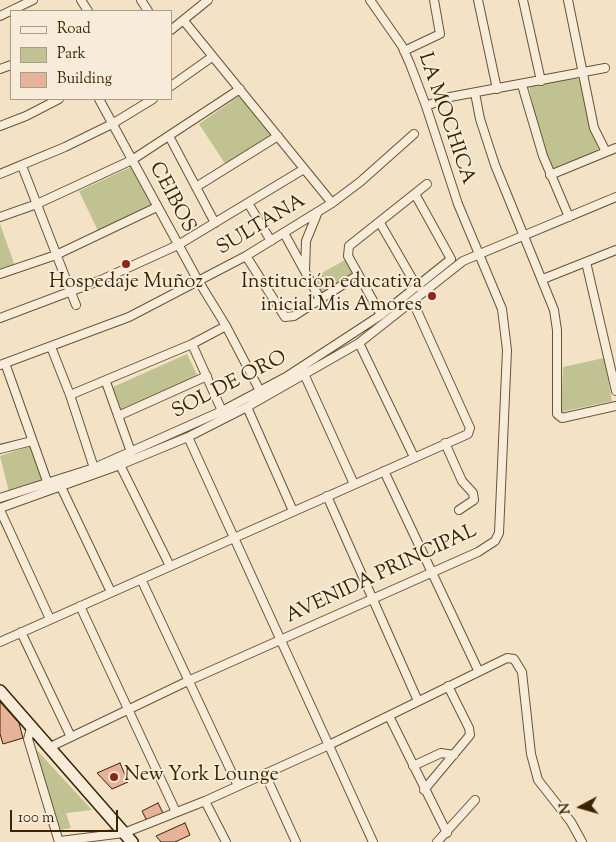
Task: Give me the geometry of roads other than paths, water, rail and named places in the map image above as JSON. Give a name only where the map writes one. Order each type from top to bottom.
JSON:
[{"type":"main road","points":[[0,691],[128,838]]},
{"type":"street","points":[[10,10],[22,3],[33,0]]},
{"type":"street","points":[[172,29],[184,21],[198,3],[208,0]]},
{"type":"street","name":"LA MOCHICA","points":[[370,0],[404,51],[426,106],[453,190],[479,253]]},
{"type":"street","points":[[404,51],[440,34],[434,0]]},
{"type":"street","points":[[478,0],[497,89]]},
{"type":"street","points":[[523,0],[541,81]]},
{"type":"street","points":[[568,0],[594,128],[606,152]]},
{"type":"street","points":[[184,21],[332,203]]},
{"type":"street","points":[[172,85],[212,57]]},
{"type":"street","points":[[426,106],[450,97],[605,68]]},
{"type":"street","points":[[522,85],[550,175],[569,217]]},
{"type":"street","points":[[0,217],[37,204],[132,160],[240,89]]},
{"type":"street","points":[[475,93],[480,119],[495,165],[554,310],[557,330],[557,414],[562,418],[616,406]]},
{"type":"street","points":[[0,126],[26,116],[57,100]]},
{"type":"street","name":"CEIBOS","points":[[99,100],[178,245],[226,326],[260,391]]},
{"type":"street","points":[[0,174],[22,166],[112,124],[151,100]]},
{"type":"street","name":"SULTANA","points":[[2,364],[142,311],[246,256],[332,203],[360,182],[414,134]]},
{"type":"street","points":[[169,136],[215,223]]},
{"type":"street","points":[[196,186],[278,136]]},
{"type":"street","points":[[550,175],[616,148]]},
{"type":"street","points":[[22,166],[76,305]]},
{"type":"street","points":[[0,318],[72,292],[178,245],[304,169]]},
{"type":"street","points":[[381,315],[348,256],[349,246],[427,184]]},
{"type":"street","name":"SOL DE ORO","points":[[0,498],[94,468],[222,411],[309,363],[381,315],[451,259],[415,194]]},
{"type":"street","points":[[50,619],[0,508],[120,466],[188,437],[248,407],[305,376],[359,343],[463,261],[615,200]]},
{"type":"street","points":[[248,203],[272,241]]},
{"type":"street","points":[[0,274],[56,255],[158,207]]},
{"type":"street","points":[[305,272],[306,241],[319,211]]},
{"type":"street","points":[[380,223],[417,287]]},
{"type":"street","points":[[284,234],[320,299]]},
{"type":"street","points":[[543,279],[616,250]]},
{"type":"street","name":"AVENIDA PRINCIPAL","points":[[48,748],[188,681],[478,552],[495,542],[499,533],[507,350],[506,326],[502,309],[479,253]]},
{"type":"street","points":[[246,256],[285,317],[294,316],[358,275]]},
{"type":"street","points":[[586,262],[616,391]]},
{"type":"street","points":[[0,642],[468,434],[470,428],[413,302]]},
{"type":"street","points":[[70,395],[106,382],[192,344],[226,326]]},
{"type":"street","points":[[359,343],[414,457]]},
{"type":"street","points":[[192,344],[222,411]]},
{"type":"street","points":[[51,347],[70,395],[94,468]]},
{"type":"street","points":[[2,364],[48,484]]},
{"type":"street","points":[[118,416],[206,376]]},
{"type":"street","points":[[305,376],[354,484]]},
{"type":"street","points":[[106,382],[131,452]]},
{"type":"street","points":[[248,407],[293,511]]},
{"type":"street","points":[[188,437],[373,842]]},
{"type":"street","points":[[0,449],[32,440]]},
{"type":"street","points":[[445,444],[462,481],[473,493],[474,500],[459,510]]},
{"type":"street","points":[[120,466],[170,566]]},
{"type":"street","points":[[384,471],[430,573],[478,670]]},
{"type":"street","points":[[61,487],[111,592]]},
{"type":"street","points":[[327,496],[418,701]]},
{"type":"street","points":[[141,579],[238,786]]},
{"type":"street","points":[[80,606],[176,812]]},
{"type":"street","points":[[21,632],[71,737]]},
{"type":"street","points":[[31,728],[28,738],[60,842],[128,838],[176,812],[205,801],[329,745],[478,670],[507,658],[514,658],[522,672],[536,775],[571,822],[582,842]]},
{"type":"street","points":[[424,790],[470,735],[470,728],[448,686]]},
{"type":"street","points":[[388,716],[447,833]]},
{"type":"street","points":[[413,766],[441,753],[454,755]]},
{"type":"street","points":[[265,774],[296,842]]},
{"type":"street","points":[[437,842],[475,800]]},
{"type":"street","points":[[205,801],[226,842]]},
{"type":"place","name":"Hospedaje Muñoz","points":[[126,264]]},
{"type":"place","name":"Institución educativa inicial Mis Amores","points":[[432,296]]},
{"type":"place","name":"New York Lounge","points":[[114,777]]}]
